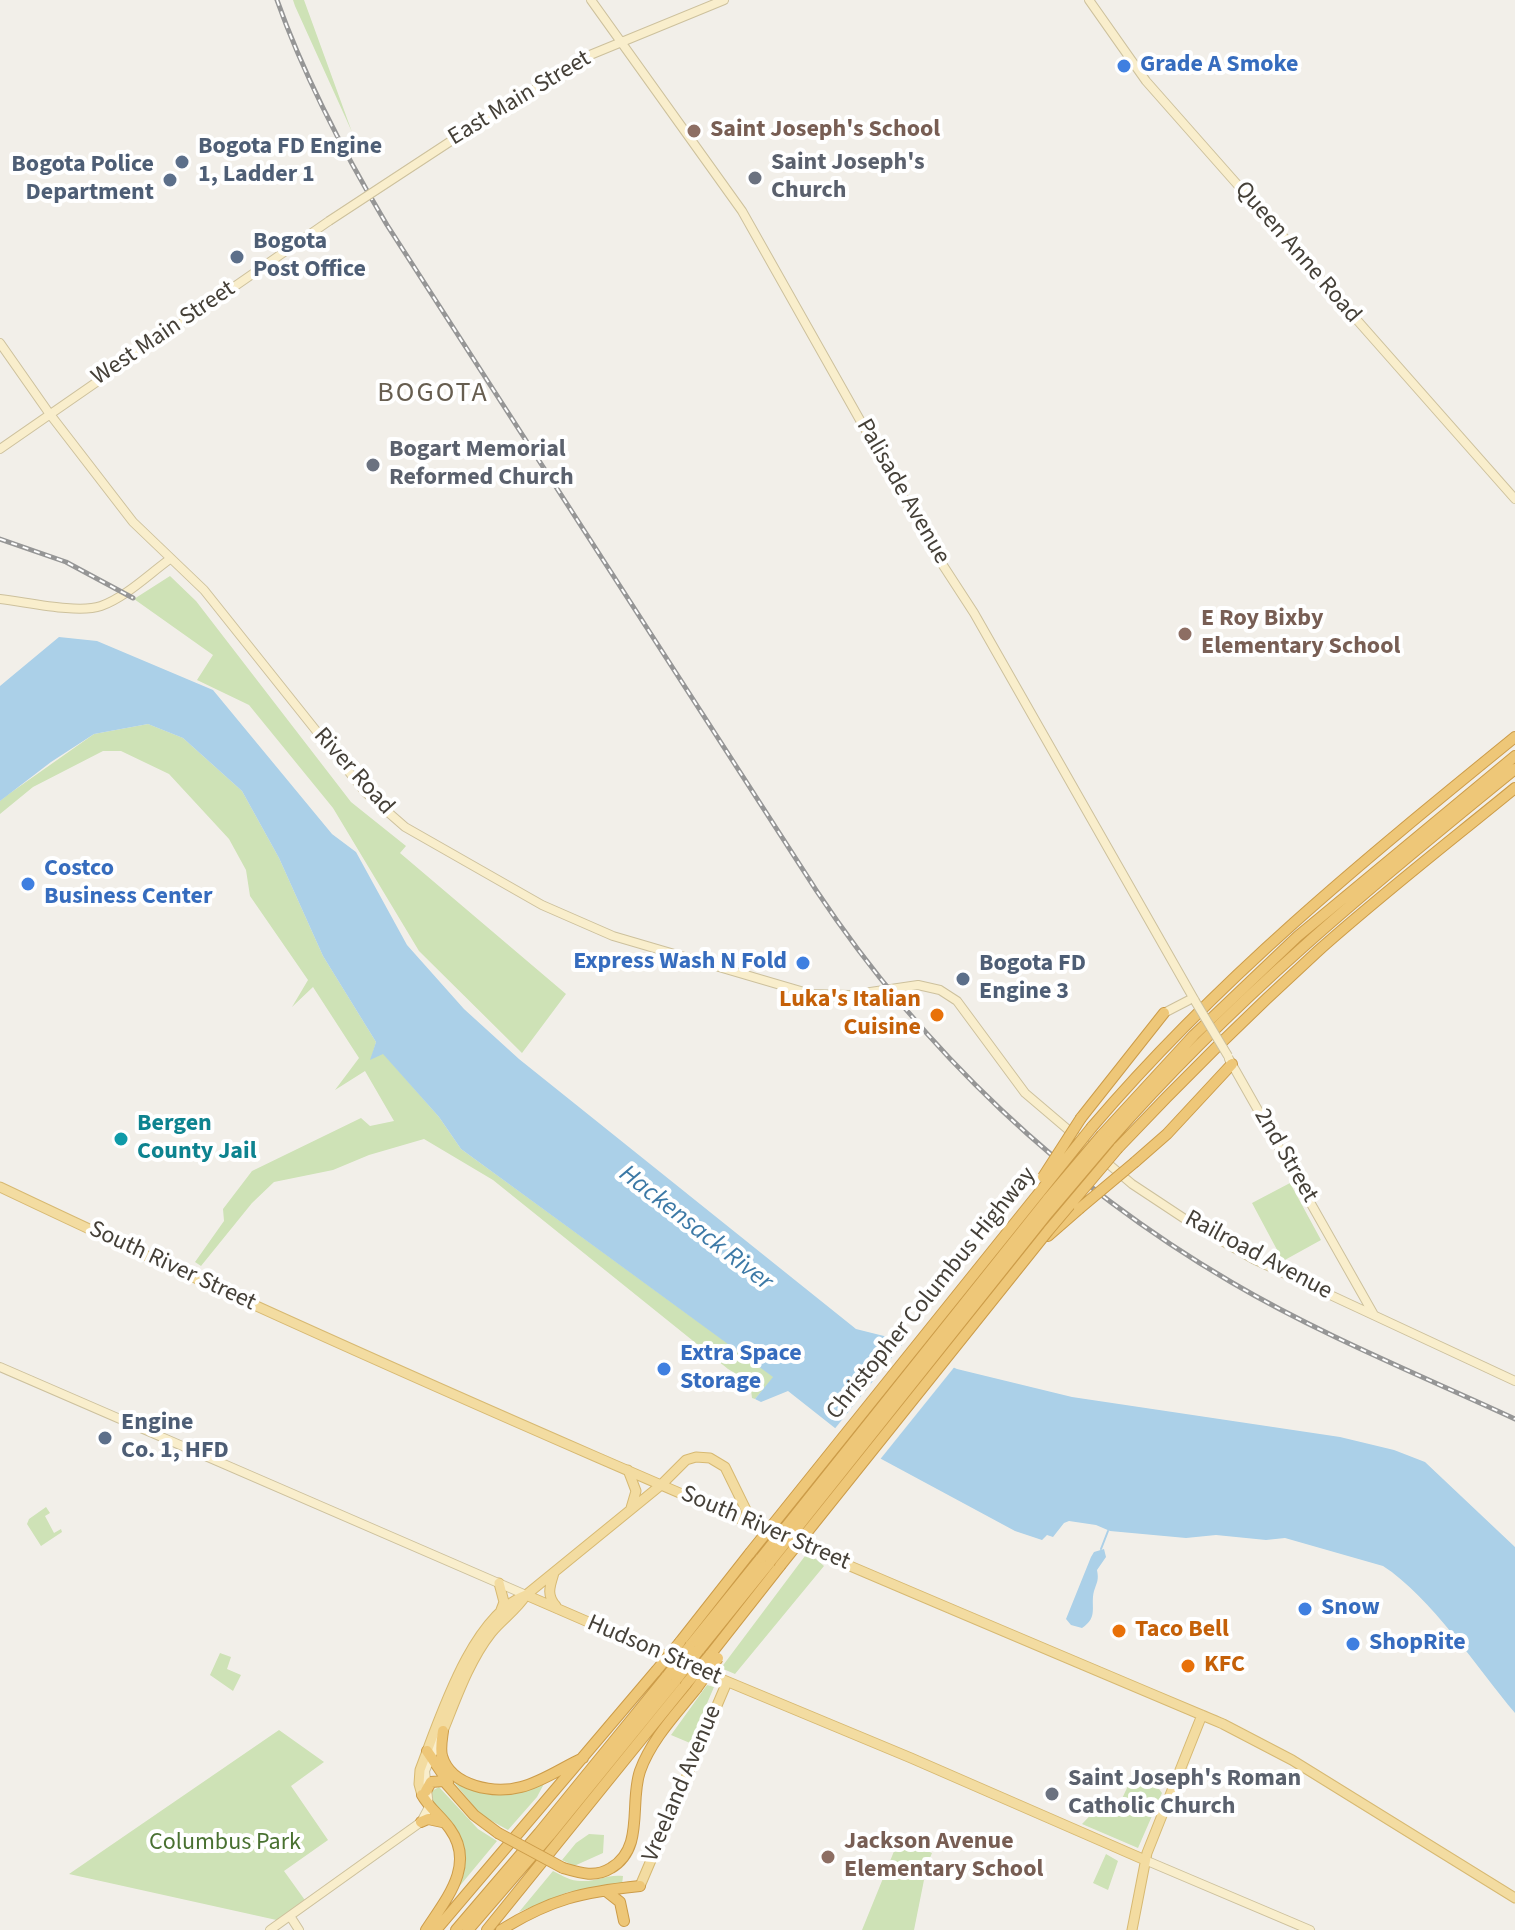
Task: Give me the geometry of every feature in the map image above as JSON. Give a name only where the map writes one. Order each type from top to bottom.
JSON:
[{"type":"highway","name":"Christopher Columbus Highway","points":[[487,1930],[699,1650],[1009,1229],[1092,1127],[1176,1033],[1261,950],[1350,872],[1515,737]]},
{"type":"highway","name":"Christopher Columbus Highway","points":[[765,1560],[1032,1251],[1110,1141],[1194,1035],[1298,936],[1515,756]]},
{"type":"highway","name":"Christopher Columbus Highway","points":[[1110,1141],[1206,1037],[1288,958],[1356,898],[1515,769]]},
{"type":"highway","name":"Christopher Columbus Highway","points":[[699,1650],[731,1628],[765,1560],[1047,1200],[1370,906],[1515,788]]},
{"type":"highway","points":[[1009,1229],[1081,1118],[1164,1013]]},
{"type":"highway","points":[[1032,1251],[1167,1134],[1230,1060]]},
{"type":"highway","points":[[426,1930],[457,1881],[460,1868],[459,1846],[446,1824],[429,1807],[424,1793],[429,1784],[444,1781],[474,1815],[498,1833],[563,1868],[593,1875],[609,1870],[622,1860],[631,1846],[640,1771],[655,1743],[676,1680],[699,1650]]},
{"type":"highway","name":"Christopher Columbus Highway","points":[[436,1930],[586,1756],[676,1680]]},
{"type":"highway","name":"Christopher Columbus Highway","points":[[456,1930],[557,1811],[676,1680]]},
{"type":"highway","name":"Christopher Columbus Highway","points":[[468,1930],[676,1680]]},
{"type":"highway","points":[[443,1731],[441,1752],[450,1769],[469,1783],[491,1790],[523,1787],[586,1756]]},
{"type":"highway","points":[[429,1754],[453,1790]]},
{"type":"highway","points":[[418,1825],[436,1820],[446,1824]]},
{"type":"highway","points":[[501,1930],[548,1904],[604,1890],[640,1886]]},
{"type":"highway","points":[[604,1890],[620,1902],[624,1921]]},
{"type":"main road","name":"Palisade Avenue","points":[[591,0],[742,211],[935,553],[975,616],[1194,999]]},
{"type":"main road","name":"East Main Street","points":[[329,221],[569,66],[724,0]]},
{"type":"main road","name":"Queen Anne Road","points":[[1089,0],[1146,81],[1515,499]]},
{"type":"main road","name":"West Main Street","points":[[0,449],[329,221]]},
{"type":"main road","name":"River Road","points":[[0,343],[49,413],[133,522],[204,590],[365,792],[407,828],[542,905],[613,936],[811,994],[850,995],[918,985]]},
{"type":"main road","points":[[0,599],[73,609],[94,608],[105,605],[170,559]]},
{"type":"main road","name":"Railroad Avenue","points":[[918,985],[940,990],[957,1001],[1025,1093],[1132,1184],[1253,1259],[1515,1381]]},
{"type":"main road","points":[[1164,1013],[1194,999]]},
{"type":"main road","name":"2nd Street","points":[[1194,999],[1375,1316]]},
{"type":"main road","name":"South River Street","points":[[0,1187],[197,1281],[661,1485],[1202,1715],[1292,1760],[1515,1898]]},
{"type":"main road","name":"Hudson Street","points":[[0,1367],[1310,1930]]},
{"type":"main road","points":[[418,1825],[424,1793],[420,1770],[443,1731],[484,1643],[526,1595],[629,1513],[686,1460],[704,1456],[725,1467],[749,1516],[760,1526]]},
{"type":"main road","points":[[628,1470],[636,1491],[629,1513]]},
{"type":"main road","points":[[554,1573],[549,1591],[558,1609]]},
{"type":"main road","points":[[499,1583],[504,1602],[500,1611]]},
{"type":"main road","points":[[429,1754],[468,1654],[486,1625],[513,1600],[526,1595]]},
{"type":"main road","name":"Vreeland Avenue","points":[[640,1886],[727,1682]]},
{"type":"main road","points":[[1132,1930],[1145,1860],[1202,1715]]},
{"type":"main road","points":[[270,1930],[418,1825],[429,1807]]},
{"type":"main road","points":[[290,1916],[299,1930]]},
{"type":"green space","points":[[293,0],[304,0],[352,132],[295,6]]},
{"type":"green space","points":[[170,576],[196,601],[351,802],[406,846],[400,853],[566,994],[522,1053],[419,951],[333,808],[249,705],[197,680],[213,655],[134,599]]},
{"type":"green space","points":[[148,724],[183,738],[242,791],[279,858],[323,956],[376,1042],[371,1059],[383,1053],[439,1117],[461,1149],[774,1377],[755,1399],[752,1398],[750,1382],[728,1369],[493,1180],[424,1139],[369,1155],[333,1170],[274,1182],[252,1203],[201,1266],[195,1262],[224,1221],[223,1209],[252,1171],[361,1118],[370,1126],[394,1121],[365,1071],[335,1090],[359,1058],[313,987],[292,1007],[308,980],[250,896],[246,870],[229,839],[169,774],[121,751],[103,751],[33,787],[0,814],[0,801],[94,734]]},
{"type":"green space","points":[[1290,1183],[1321,1240],[1283,1261],[1252,1203]]},
{"type":"green space","points":[[46,1507],[50,1513],[45,1516],[54,1533],[61,1529],[62,1532],[41,1546],[27,1524]]},
{"type":"green space","points":[[808,1552],[824,1566],[735,1674],[721,1668]]},
{"type":"green space","points":[[220,1653],[231,1657],[227,1669],[241,1675],[233,1691],[210,1675]]},
{"type":"green space","points":[[707,1685],[714,1687],[690,1743],[671,1735]]},
{"type":"green space","name":"Columbus Park","points":[[279,1730],[324,1762],[291,1786],[328,1840],[284,1871],[307,1903],[281,1921],[69,1874]]},
{"type":"green space","points":[[449,1776],[476,1789],[497,1794],[546,1780],[537,1797],[508,1830],[481,1815]]},
{"type":"green space","points":[[1132,1777],[1162,1793],[1138,1848],[1082,1824],[1107,1798],[1120,1803]]},
{"type":"green space","points":[[439,1787],[478,1829],[497,1841],[458,1888],[464,1865],[464,1848],[457,1831],[433,1801],[430,1792]]},
{"type":"green space","points":[[589,1834],[604,1835],[603,1853],[574,1866],[562,1860],[576,1843]]},
{"type":"green space","points":[[899,1839],[932,1853],[914,1930],[862,1930]]},
{"type":"green space","points":[[1106,1854],[1118,1861],[1108,1890],[1093,1883]]},
{"type":"green space","points":[[553,1871],[580,1881],[623,1876],[622,1885],[568,1892],[519,1912]]},
{"type":"water","name":"Hackensack River","points":[[59,637],[97,641],[213,690],[332,834],[356,852],[407,945],[464,1009],[519,1059],[856,1329],[884,1336],[957,1369],[1072,1397],[1340,1437],[1394,1450],[1425,1462],[1515,1547],[1515,1713],[1436,1614],[1401,1579],[1383,1566],[1285,1538],[1266,1540],[1216,1535],[1186,1538],[1110,1531],[1096,1525],[1069,1521],[1053,1537],[1047,1535],[1042,1540],[1015,1531],[859,1447],[788,1391],[761,1402],[755,1399],[773,1377],[461,1149],[439,1117],[383,1054],[370,1060],[376,1042],[323,956],[279,858],[242,791],[183,738],[148,724],[94,734],[0,801],[0,686]]},
{"type":"water","points":[[1104,1549],[1106,1557],[1097,1570],[1090,1620],[1082,1628],[1071,1625],[1066,1619],[1091,1557],[1094,1552]]},
{"type":"pier","points":[[905,1341],[956,1365],[878,1462],[856,1450],[833,1431]]},
{"type":"waterway","points":[[1101,1549],[1108,1531]]},
{"type":"railway","points":[[277,0],[326,115],[387,225],[816,890],[902,1005],[1001,1110],[1111,1202],[1170,1244],[1300,1320],[1515,1419]]},
{"type":"railway","points":[[0,539],[66,562],[133,598]]},
{"type":"place","name":"Grade A Smoke","points":[[1124,66]]},
{"type":"place","name":"Saint Joseph's School","points":[[694,131]]},
{"type":"place","name":"Bogota FD Engine 1, Ladder 1","points":[[182,162]]},
{"type":"place","name":"Saint Joseph's Church","points":[[755,178]]},
{"type":"place","name":"Bogota Police Department","points":[[170,180]]},
{"type":"place","name":"Bogota Post Office","points":[[237,257]]},
{"type":"place","name":"Bogart Memorial Reformed Church","points":[[373,465]]},
{"type":"place","name":"E Roy Bixby Elementary School","points":[[1185,634]]},
{"type":"place","name":"Costco Business Center","points":[[28,884]]},
{"type":"place","name":"Express Wash N Fold","points":[[803,963]]},
{"type":"place","name":"Bogota FD Engine 3","points":[[963,979]]},
{"type":"place","name":"Luka's Italian Cuisine","points":[[937,1015]]},
{"type":"place","name":"Bergen County Jail","points":[[121,1139]]},
{"type":"place","name":"Extra Space Storage","points":[[664,1369]]},
{"type":"place","name":"Engine Co. 1, HFD","points":[[105,1438]]},
{"type":"place","name":"Snow","points":[[1305,1609]]},
{"type":"place","name":"Taco Bell","points":[[1119,1631]]},
{"type":"place","name":"ShopRite","points":[[1353,1644]]},
{"type":"place","name":"KFC","points":[[1188,1666]]},
{"type":"place","name":"Saint Joseph's Roman Catholic Church","points":[[1052,1794]]},
{"type":"place","name":"Jackson Avenue Elementary School","points":[[828,1857]]},
{"type":"district","name":"BOGOTA","points":[[433,395]]}]
